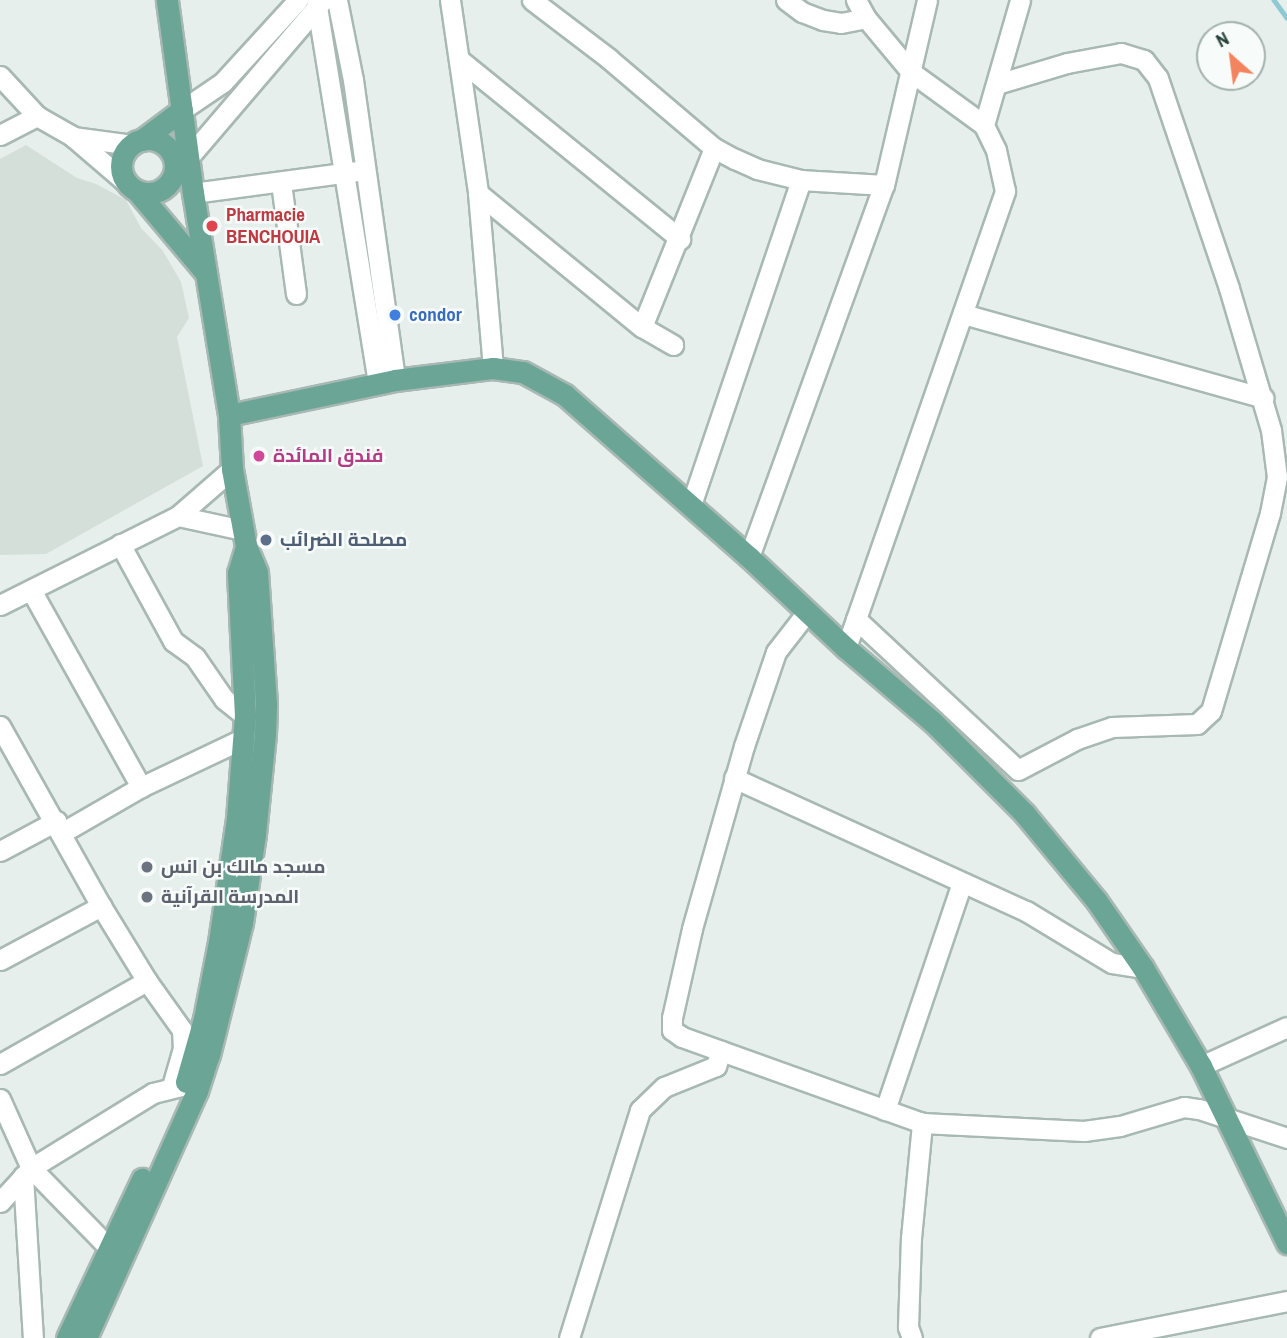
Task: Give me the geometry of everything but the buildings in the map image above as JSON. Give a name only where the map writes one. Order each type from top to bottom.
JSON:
[{"type":"main road","points":[[133,188],[145,193],[163,189],[181,166],[182,110],[167,0]]},
{"type":"main road","points":[[182,110],[137,142],[122,160],[121,169],[133,188],[205,272]]},
{"type":"main road","points":[[86,1338],[197,1091],[228,989],[239,876],[266,704],[257,572],[245,538],[232,469],[229,415],[193,193],[181,166],[168,148],[161,142],[137,142]]},
{"type":"main road","points":[[229,415],[386,382],[493,368],[531,375],[565,395],[749,557],[846,648],[933,722],[1024,813],[1096,900],[1143,968],[1201,1066],[1287,1243]]},
{"type":"main road","points":[[67,1338],[178,1086],[204,1019],[239,876],[244,727],[238,573],[245,538]]},
{"type":"street","points":[[337,0],[353,80],[356,172]]},
{"type":"street","points":[[450,0],[478,193],[493,368]]},
{"type":"street","points":[[532,0],[608,58],[714,148],[757,169],[801,180],[884,185]]},
{"type":"street","points":[[786,0],[802,12],[823,20],[841,23],[866,18]]},
{"type":"street","points":[[846,648],[1005,191],[996,150],[984,125],[911,72],[866,18],[856,0]]},
{"type":"street","points":[[749,557],[884,185],[927,0]]},
{"type":"street","points":[[984,125],[1020,0]]},
{"type":"street","points":[[182,110],[223,82],[313,1]]},
{"type":"street","points":[[313,1],[356,172],[386,382]]},
{"type":"street","points":[[181,166],[233,108],[313,1]]},
{"type":"street","points":[[856,619],[1018,770],[1077,739],[1112,727],[1197,724],[1211,711],[1270,513],[1277,477],[1276,455],[1263,398],[1158,78],[1144,60],[1121,52],[997,84]]},
{"type":"street","points":[[460,60],[680,239]]},
{"type":"street","points":[[0,76],[37,117],[72,136],[133,188]]},
{"type":"street","points":[[223,82],[233,108]]},
{"type":"street","points":[[0,135],[37,117]]},
{"type":"street","points":[[72,136],[137,142]]},
{"type":"street","points":[[642,327],[680,239],[714,148]]},
{"type":"street","points":[[193,193],[356,172]]},
{"type":"street","points":[[691,505],[801,180]]},
{"type":"street","points":[[281,183],[296,294]]},
{"type":"street","points":[[478,193],[642,327],[673,345]]},
{"type":"street","points":[[962,314],[1263,398]]},
{"type":"street","points":[[0,605],[178,516],[232,469]]},
{"type":"street","points":[[178,516],[245,538]]},
{"type":"street","points":[[0,851],[141,787],[244,727],[195,657],[173,641],[120,544]]},
{"type":"street","points":[[31,590],[141,787]]},
{"type":"street","points":[[807,612],[776,652],[734,778],[692,929],[671,1025],[682,1037],[922,1123],[1084,1131],[1120,1126],[1184,1107],[1228,1118],[1287,1138]]},
{"type":"street","points":[[0,1202],[27,1172],[127,1107],[178,1086],[184,1035],[101,906],[59,826],[2,735]]},
{"type":"street","points":[[734,778],[1026,911],[1112,963],[1143,968]]},
{"type":"street","points":[[886,1110],[962,883]]},
{"type":"street","points":[[0,960],[101,906]]},
{"type":"street","points":[[0,1064],[147,981]]},
{"type":"street","points":[[1201,1066],[1285,1033]]},
{"type":"street","points":[[569,1338],[640,1110],[664,1087],[716,1066],[721,1051]]},
{"type":"street","points":[[0,1099],[27,1172],[33,1338]]},
{"type":"street","points":[[912,1338],[908,1327],[911,1238],[922,1123]]},
{"type":"street","points":[[27,1172],[108,1247]]},
{"type":"street","points":[[1100,1338],[1197,1329],[1287,1301]]},
{"type":"shaded area","points":[[26,145],[77,178],[96,184],[126,200],[141,228],[163,251],[181,282],[189,318],[177,337],[203,466],[46,554],[0,555],[0,159]]},
{"type":"waterway","points":[[1274,0],[1287,18]]},
{"type":"place","name":"Pharmacie BENCHOUIA","points":[[212,226]]},
{"type":"place","name":"condor","points":[[395,315]]},
{"type":"place","name":"فندق المائدة","points":[[259,456]]},
{"type":"place","name":"مصلحة الضرائب","points":[[266,540]]},
{"type":"place","name":"مسجد مالك بن انس","points":[[147,867]]},
{"type":"place","name":"المدرسة القرآنية","points":[[147,897]]}]
